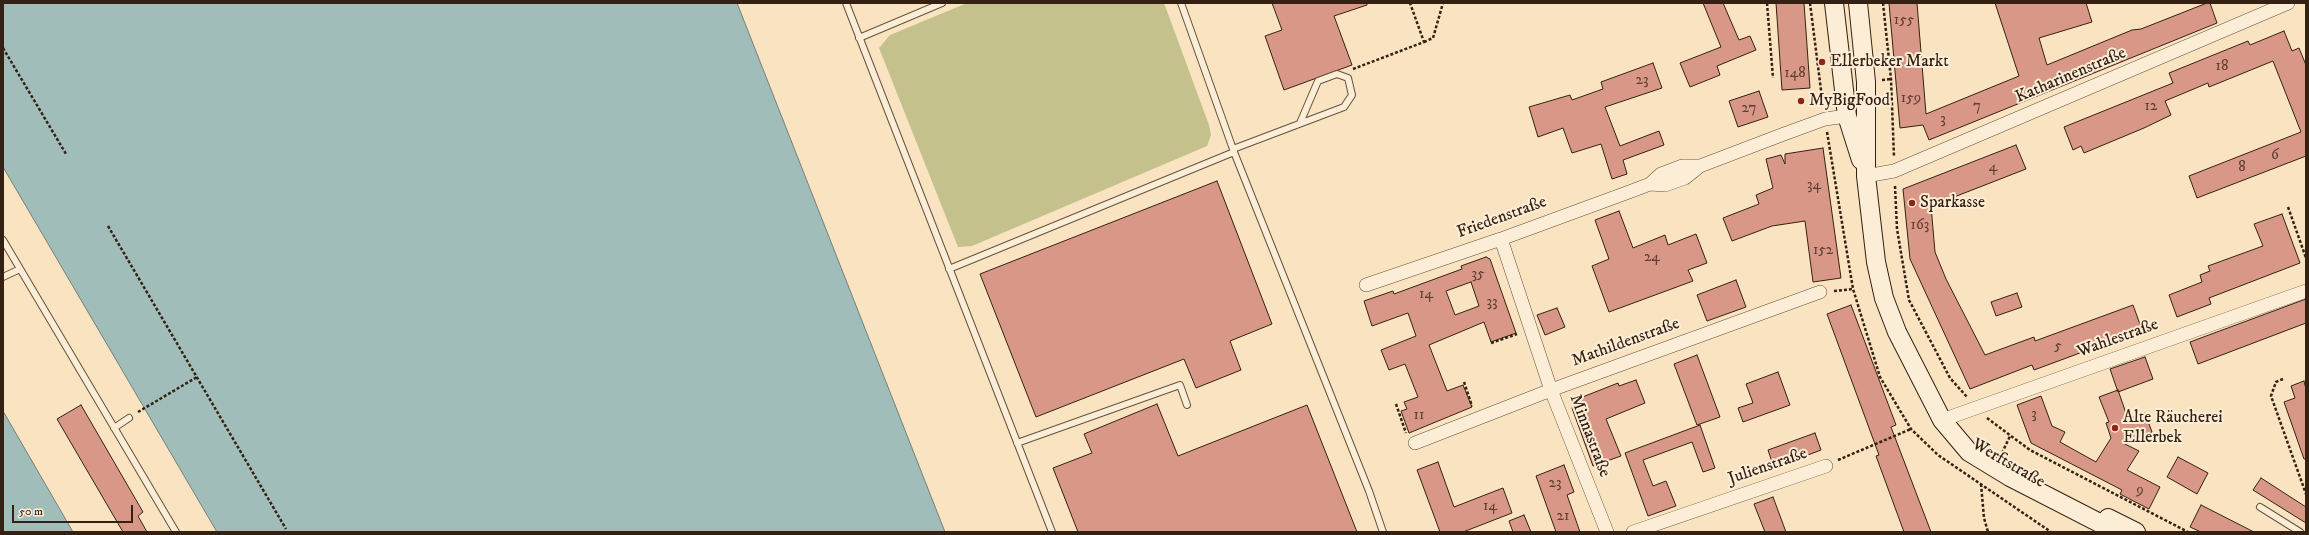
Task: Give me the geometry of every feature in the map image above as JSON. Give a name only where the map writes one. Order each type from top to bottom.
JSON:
[{"type":"main road","points":[[1834,3],[1847,116],[1866,176]]},
{"type":"main road","points":[[1858,3],[1866,82],[1866,176],[1876,262],[1884,298],[1897,332],[1942,420]]},
{"type":"main road","name":"Werftstraße","points":[[1942,420],[1969,452],[1995,469],[2117,532]]},
{"type":"main road","name":"Werftstraße","points":[[1942,420],[1972,446],[2017,472],[2136,532]]},
{"type":"street","name":"Katharinenstraße","points":[[1866,176],[1894,171],[2288,3]]},
{"type":"street","name":"Friedenstraße","points":[[1366,285],[1501,239],[1650,184],[1661,174],[1682,166],[1700,166],[1825,119],[1847,116]]},
{"type":"street","name":"Minnastraße","points":[[1501,239],[1551,390],[1607,532]]},
{"type":"street","name":"Wahlestraße","points":[[1942,420],[2306,291]]},
{"type":"street","name":"Mathildenstraße","points":[[1415,444],[1551,390],[1820,292]]},
{"type":"street","name":"Julienstraße","points":[[1633,532],[1826,466]]},
{"type":"lane","points":[[846,3],[1052,532]]},
{"type":"lane","points":[[859,38],[942,3]]},
{"type":"lane","points":[[1181,3],[1234,150],[1369,491],[1383,532]]},
{"type":"lane","points":[[949,269],[1234,150],[1344,107],[1352,95],[1348,78],[1337,74],[1318,81],[1300,123]]},
{"type":"lane","points":[[3,240],[176,532]]},
{"type":"lane","points":[[3,277],[20,269]]},
{"type":"lane","points":[[1017,443],[1180,385],[1187,405]]},
{"type":"lane","points":[[114,428],[129,418]]},
{"type":"lane","points":[[2260,507],[2300,532]]},
{"type":"path","points":[[1410,3],[1424,42]]},
{"type":"path","points":[[1348,78],[1353,68],[1433,38],[1443,3]]},
{"type":"path","points":[[1767,3],[1773,78]]},
{"type":"path","points":[[1883,3],[1891,79],[1897,229],[1909,300],[1950,378],[1996,427],[2030,450],[2188,532]]},
{"type":"path","points":[[3,48],[66,154]]},
{"type":"path","points":[[2288,207],[2304,248],[2306,258]]},
{"type":"path","points":[[108,226],[286,529]]},
{"type":"path","points":[[1820,292],[1853,289]]},
{"type":"path","points":[[1491,343],[1531,329]]},
{"type":"path","points":[[129,418],[197,377]]},
{"type":"path","points":[[2283,379],[2276,382],[2271,396],[2306,494]]},
{"type":"path","points":[[1464,382],[1477,419]]},
{"type":"path","points":[[1396,404],[1406,434],[1415,444]]},
{"type":"path","name":"Julienstraße","points":[[1826,466],[1911,429]]},
{"type":"path","points":[[1981,484],[1984,518],[1988,532]]},
{"type":"shaded area","points":[[967,3],[1164,3],[1209,125],[1211,135],[1207,146],[972,246],[958,247],[879,48],[890,35]]},
{"type":"water","points":[[3,3],[737,3],[945,532],[217,532],[3,167]]},
{"type":"water","points":[[3,411],[73,532],[3,532]]},
{"type":"building","points":[[1272,3],[1367,3],[1367,5],[1334,16],[1352,65],[1284,90],[1265,36],[1282,30]]},
{"type":"building","points":[[1703,3],[1723,3],[1739,40],[1750,36],[1756,50],[1717,66],[1720,75],[1690,87],[1680,63],[1721,47]]},
{"type":"building","points":[[1776,3],[1804,3],[1810,88],[1782,90]]},
{"type":"building","points":[[1889,3],[1917,3],[1926,114],[2019,76],[1995,3],[2086,3],[2092,22],[2039,38],[2047,65],[2132,30],[2141,29],[2207,3],[2210,3],[2217,23],[1929,140],[1923,125],[1900,128]]},
{"type":"building","points":[[2284,31],[2292,51],[2299,48],[2306,65],[2306,156],[2197,198],[2189,176],[2301,132],[2273,61],[2209,87],[2208,83],[2165,101],[2171,115],[2144,128],[2084,153],[2081,146],[2073,150],[2064,127],[2173,83],[2169,73],[2248,41],[2250,45]]},
{"type":"building","points":[[1653,63],[1662,88],[1605,107],[1620,146],[1659,131],[1664,145],[1623,160],[1627,174],[1612,179],[1601,144],[1572,153],[1563,128],[1538,137],[1529,107],[1570,95],[1572,100],[1603,89],[1601,82]]},
{"type":"building","points":[[1759,91],[1768,117],[1738,127],[1729,101]]},
{"type":"building","points":[[2016,145],[2026,169],[1931,206],[1935,252],[1946,279],[1985,355],[2034,337],[2035,341],[2133,305],[2142,330],[2034,370],[2032,365],[1970,389],[1910,259],[1903,189]]},
{"type":"building","points":[[1823,148],[1841,278],[1813,282],[1805,221],[1772,226],[1732,241],[1723,218],[1759,204],[1756,195],[1773,188],[1766,159],[1781,155],[1785,164],[1785,154]]},
{"type":"building","points":[[1217,181],[1272,324],[1230,341],[1241,370],[1196,388],[1184,359],[1036,417],[980,274]]},
{"type":"building","points":[[1619,211],[1633,248],[1665,235],[1668,245],[1696,234],[1707,263],[1688,270],[1693,281],[1609,312],[1592,266],[1609,259],[1595,220]]},
{"type":"building","points":[[2282,214],[2300,263],[2209,298],[2211,304],[2177,317],[2169,295],[2202,282],[2200,275],[2210,271],[2208,266],[2263,246],[2254,224]]},
{"type":"building","points":[[1486,257],[1490,259],[1516,333],[1491,342],[1484,322],[1429,345],[1447,391],[1463,385],[1472,407],[1409,433],[1401,411],[1407,409],[1404,402],[1418,397],[1405,364],[1389,370],[1381,350],[1416,336],[1408,313],[1372,326],[1364,301],[1393,291],[1394,294],[1462,269],[1461,266]],"holes":[[[1471,282],[1479,306],[1455,315],[1446,291]]]},
{"type":"building","points":[[1736,280],[1746,307],[1707,321],[1697,295]]},
{"type":"building","points":[[2017,293],[2022,307],[1996,316],[1991,302]]},
{"type":"building","points":[[2306,299],[2306,323],[2198,364],[2190,342]]},
{"type":"building","points":[[1851,305],[1896,425],[1891,427],[1931,532],[1904,532],[1876,456],[1879,455],[1827,314]]},
{"type":"building","points":[[1557,308],[1565,327],[1545,335],[1537,315]]},
{"type":"building","points":[[1697,355],[1720,417],[1697,425],[1674,364]]},
{"type":"building","points":[[2145,357],[2153,379],[2118,392],[2110,369]]},
{"type":"building","points":[[1778,372],[1790,405],[1743,422],[1738,408],[1753,403],[1746,384]]},
{"type":"building","points":[[1636,380],[1645,403],[1606,419],[1621,456],[1593,466],[1572,408],[1575,400],[1618,383],[1619,386]]},
{"type":"building","points":[[2304,381],[2306,389],[2306,459],[2304,459],[2284,402],[2295,398],[2291,386]]},
{"type":"building","points":[[2118,390],[2128,419],[2145,413],[2152,432],[2123,443],[2139,451],[2127,470],[2160,487],[2149,509],[2120,494],[2122,490],[2031,443],[2017,405],[2041,396],[2052,426],[2065,432],[2060,442],[2096,462],[2111,438],[2106,423],[2109,422],[2099,397]]},
{"type":"building","points":[[1157,404],[1178,456],[1307,405],[1357,532],[1078,532],[1053,468],[1092,453],[1084,434]]},
{"type":"building","points":[[81,405],[143,512],[138,516],[147,532],[123,532],[57,419]]},
{"type":"building","points":[[1700,425],[1715,468],[1703,472],[1692,442],[1643,460],[1653,486],[1666,481],[1676,506],[1648,516],[1625,453]]},
{"type":"building","points":[[1815,433],[1821,450],[1774,468],[1768,450]]},
{"type":"building","points":[[2178,457],[2208,473],[2197,494],[2167,477]]},
{"type":"building","points":[[1438,462],[1454,507],[1503,488],[1512,513],[1463,532],[1440,532],[1417,470]]},
{"type":"building","points":[[1564,465],[1574,492],[1567,495],[1580,532],[1556,532],[1536,476]]},
{"type":"building","points":[[2261,478],[2306,507],[2306,523],[2253,490]]},
{"type":"building","points":[[1773,497],[1786,532],[1765,532],[1754,504]]},
{"type":"building","points":[[2201,505],[2254,532],[2201,532],[2190,527]]},
{"type":"building","points":[[1524,515],[1531,532],[1513,532],[1509,521]]},
{"type":"place","name":"Ellerbeker Markt","points":[[1822,62]]},
{"type":"place","name":"MyBigFood","points":[[1801,101]]},
{"type":"place","name":"Sparkasse","points":[[1912,203]]},
{"type":"place","name":"Alte Räucherei Ellerbek","points":[[2115,428]]}]
